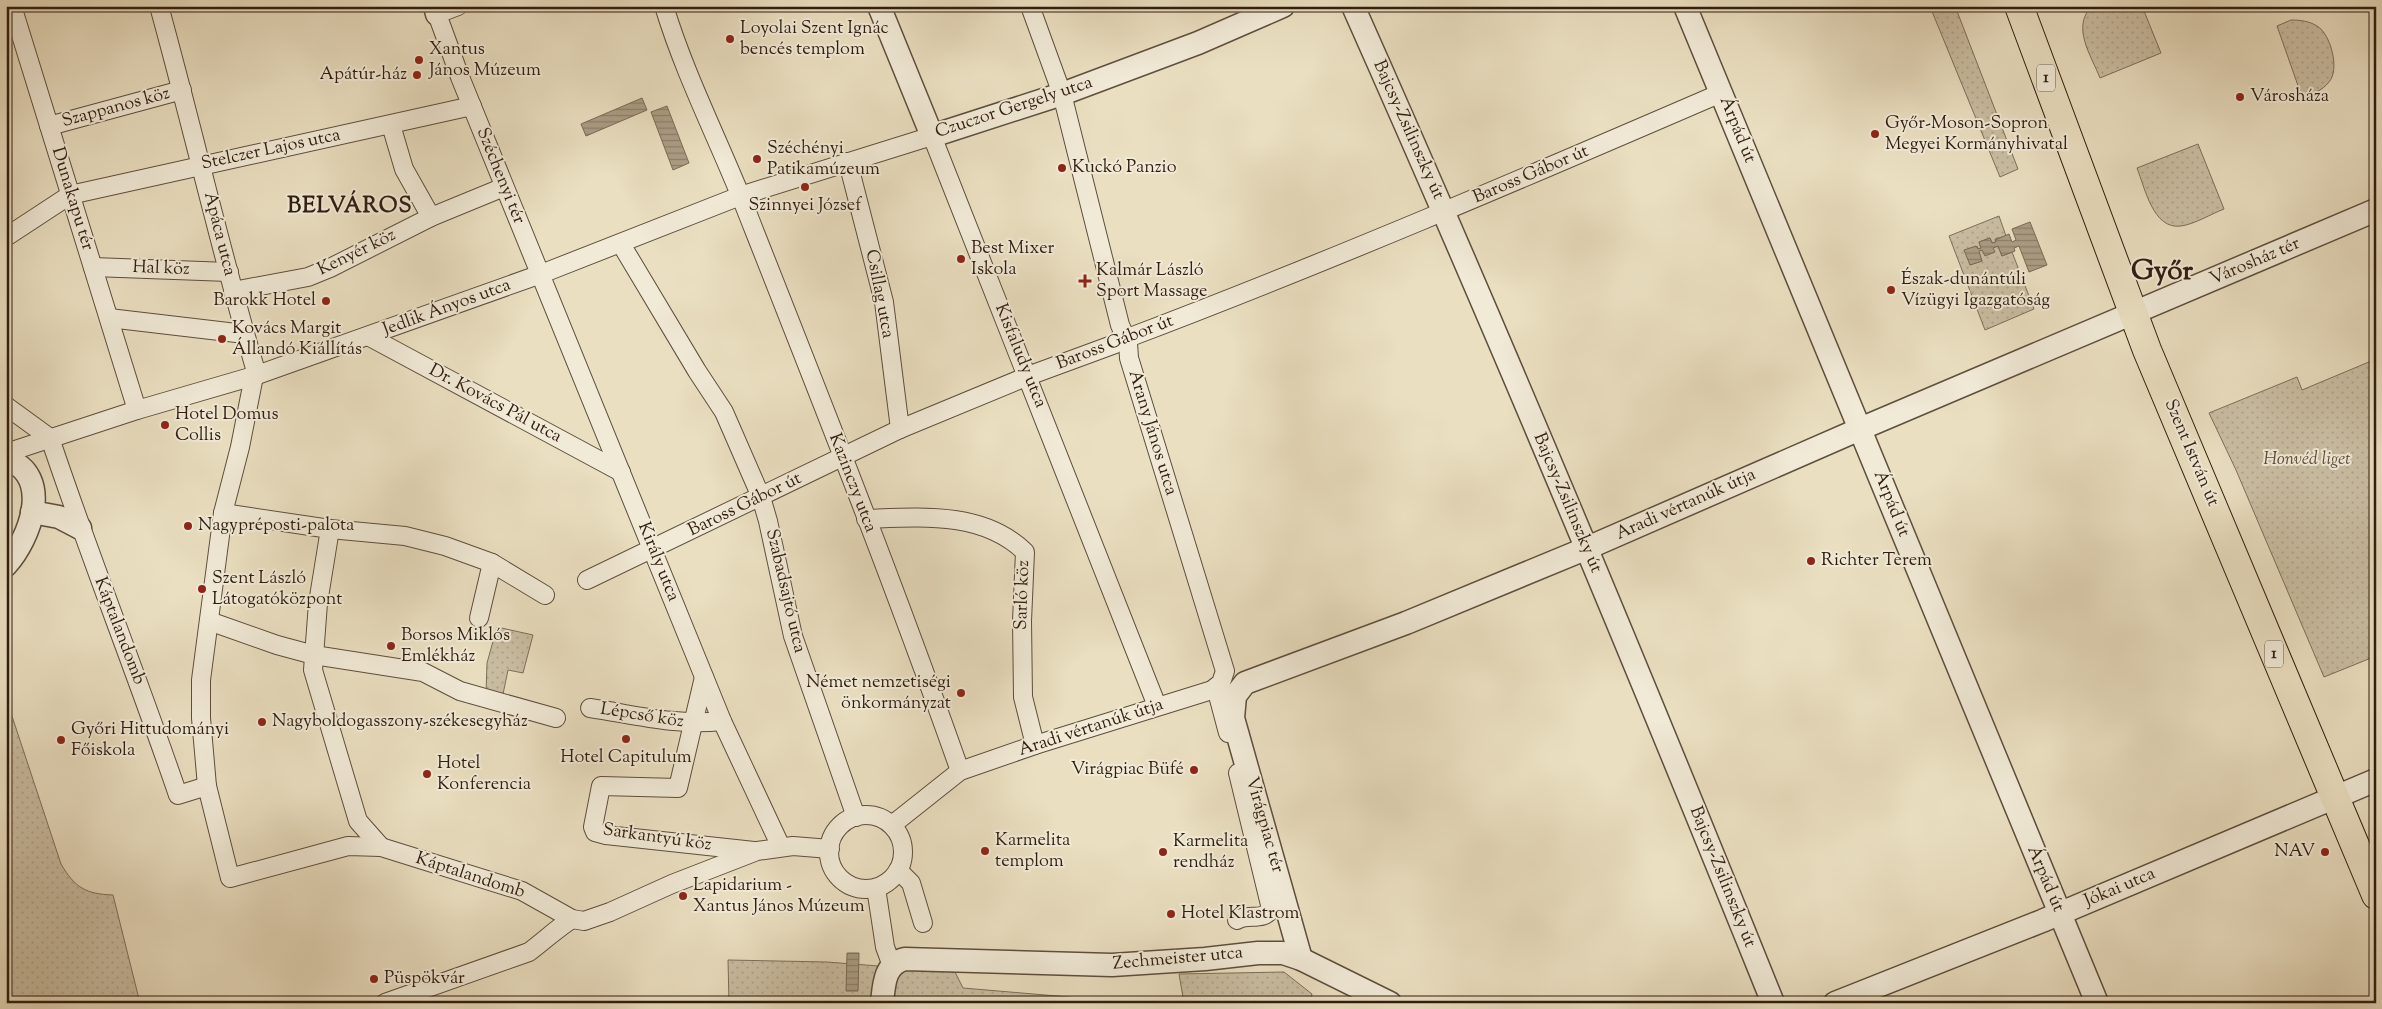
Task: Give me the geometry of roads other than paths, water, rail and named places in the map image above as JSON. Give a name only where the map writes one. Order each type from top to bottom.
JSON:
[{"type":"main road","name":"Szent István út","points":[[2019,6],[2133,313],[2376,895]]},
{"type":"street","name":"Dunakapu tér","points":[[12,6],[137,410]]},
{"type":"street","name":"Apáca utca","points":[[159,6],[256,376]]},
{"type":"street","points":[[436,10],[458,6]]},
{"type":"street","points":[[664,6],[678,51],[740,196]]},
{"type":"street","name":"Kisfaludy utca","points":[[879,6],[1028,376],[1157,706]]},
{"type":"street","name":"Arany János utca","points":[[1030,6],[1062,94],[1125,339],[1128,343],[1129,358],[1225,666],[1225,688],[1271,909],[1263,916],[1240,918],[1237,920]]},
{"type":"street","name":"Czuczor Gergely utca","points":[[740,196],[1062,94],[1198,43],[1283,6]]},
{"type":"street","name":"Bajcsy-Zsilinszky út","points":[[1353,6],[1444,212],[1773,1003]]},
{"type":"street","name":"Árpád út","points":[[1685,6],[2097,1003]]},
{"type":"street","name":"Széchenyi tér","points":[[436,10],[460,77],[541,274]]},
{"type":"street","name":"Szappanos köz","points":[[49,126],[182,90]]},
{"type":"street","name":"Baross Gábor út","points":[[653,549],[900,429],[1028,376],[1115,344],[1120,338],[1125,339],[1444,212],[1722,93]]},
{"type":"street","name":"Stelczer Lajos utca","points":[[70,195],[472,106]]},
{"type":"street","points":[[391,125],[404,169],[431,217]]},
{"type":"street","name":"Csillag utca","points":[[846,162],[851,174],[884,302],[900,429]]},
{"type":"street","name":"Kenyér köz","points":[[233,292],[316,274],[431,217],[504,187]]},
{"type":"street","points":[[6,237],[70,195]]},
{"type":"street","name":"Jedlik Ányos utca","points":[[6,453],[137,410],[256,376],[541,274],[740,196]]},
{"type":"street","name":"Kazinczy utca","points":[[740,196],[842,456],[960,771]]},
{"type":"street","name":"Városház tér","points":[[2133,313],[2376,210]]},
{"type":"street","name":"Szabadsajtó utca","points":[[621,244],[697,371],[724,412],[761,497],[793,636],[856,816]]},
{"type":"street","name":"Hal köz","points":[[93,266],[229,272]]},
{"type":"street","name":"Király utca","points":[[541,274],[722,721],[781,846]]},
{"type":"street","name":"Aradi vértanúk útja","points":[[892,825],[960,771],[1035,744],[1157,706],[1225,688],[1406,623],[1585,549],[2133,313]]},
{"type":"street","points":[[109,318],[245,334]]},
{"type":"street","name":"Dr. Kovács Pál utca","points":[[368,336],[621,472]]},
{"type":"street","points":[[207,786],[201,708],[201,680],[223,513],[256,376]]},
{"type":"street","points":[[6,406],[50,438],[39,456]]},
{"type":"street","name":"Káptalandomb","points":[[50,438],[80,528],[150,713],[178,795],[207,786],[230,878],[348,846],[381,847],[522,891],[572,919]]},
{"type":"street","points":[[6,459],[16,463],[28,475],[33,493],[32,512],[24,540],[6,566]]},
{"type":"street","points":[[32,512],[59,517],[80,528]]},
{"type":"street","points":[[223,513],[330,529],[405,536],[445,546],[492,563],[545,594]]},
{"type":"street","name":"Sarló köz","points":[[866,519],[935,517],[981,525],[1017,544],[1025,552],[1022,621],[1023,697],[1035,744]]},
{"type":"street","points":[[330,529],[318,603],[313,670],[358,821],[381,847]]},
{"type":"street","points":[[587,580],[653,549]]},
{"type":"street","points":[[479,618],[492,563]]},
{"type":"street","points":[[209,621],[277,645],[314,655],[423,672],[460,691],[556,718]]},
{"type":"street","points":[[693,724],[704,677]]},
{"type":"street","name":"Virágpiac tér","points":[[1225,688],[1233,703],[1233,718],[1301,959]]},
{"type":"street","name":"Lépcső köz","points":[[590,708],[642,718],[693,724],[722,721]]},
{"type":"street","name":"Sarkantyú köz","points":[[693,724],[678,788],[601,786],[594,826],[595,832],[606,835],[757,851]]},
{"type":"street","name":"Jókai utca","points":[[1836,1003],[2060,914],[2376,780]]},
{"type":"street","points":[[856,816],[875,816],[892,825],[899,835],[903,847],[902,859],[898,870],[891,879],[876,888],[859,892],[847,884],[832,867],[830,849],[836,832],[844,822],[856,816]]},
{"type":"street","points":[[385,1003],[423,996],[529,952],[542,943],[551,932],[572,919],[584,921],[610,912],[672,884],[757,851],[781,846],[830,849]]},
{"type":"street","points":[[898,870],[911,883],[923,923]]},
{"type":"street","points":[[876,888],[886,953],[892,966],[885,979],[882,1003]]},
{"type":"street","name":"Zechmeister utca","points":[[892,966],[905,959],[1112,965],[1206,959],[1264,952],[1283,953],[1301,959],[1390,1003]]},
{"type":"place","name":"Loyolai Szent Ignác bencés templom","points":[[730,39]]},
{"type":"place","name":"Xantus János Múzeum","points":[[419,60]]},
{"type":"place","name":"Apátúr-ház","points":[[417,75]]},
{"type":"place","name":"Városháza","points":[[2240,97]]},
{"type":"place","name":"Győr-Moson-Sopron Megyei Kormányhivatal","points":[[1875,134]]},
{"type":"place","name":"Széchényi Patikamúzeum","points":[[757,159]]},
{"type":"place","name":"Kuckó Panzio","points":[[1062,168]]},
{"type":"place","name":"Szinnyei József","points":[[805,187]]},
{"type":"place","name":"Best Mixer Iskola","points":[[961,259]]},
{"type":"place","name":"Kalmár László Sport Massage","points":[[1085,281]]},
{"type":"place","name":"Észak-dunántúli Vízügyi Igazgatóság","points":[[1891,290]]},
{"type":"place","name":"Barokk Hotel","points":[[326,301]]},
{"type":"place","name":"Kovács Margit Állandó Kiállítás","points":[[222,339]]},
{"type":"place","name":"Hotel Domus Collis","points":[[165,425]]},
{"type":"place","name":"Nagypréposti-palota","points":[[188,526]]},
{"type":"place","name":"Richter Terem","points":[[1811,561]]},
{"type":"place","name":"Szent László Látogatóközpont","points":[[202,589]]},
{"type":"place","name":"Borsos Miklós Emlékház","points":[[391,646]]},
{"type":"place","name":"Német nemzetiségi önkormányzat","points":[[961,693]]},
{"type":"place","name":"Nagyboldogasszony-székesegyház","points":[[262,722]]},
{"type":"place","name":"Hotel Capitulum","points":[[626,739]]},
{"type":"place","name":"Győri Hittudományi Főiskola","points":[[61,740]]},
{"type":"place","name":"Virágpiac Büfé","points":[[1194,770]]},
{"type":"place","name":"Hotel Konferencia","points":[[427,774]]},
{"type":"place","name":"Karmelita templom","points":[[985,851]]},
{"type":"place","name":"Karmelita rendház","points":[[1163,852]]},
{"type":"place","name":"NAV","points":[[2325,852]]},
{"type":"place","name":"Lapidarium - Xantus János Múzeum","points":[[683,896]]},
{"type":"place","name":"Hotel Klastrom","points":[[1171,914]]},
{"type":"place","name":"Püspökvár","points":[[374,979]]},
{"type":"district","name":"BELVÁROS","points":[[350,207]]},
{"type":"district","name":"Győr","points":[[2162,272]]},
{"type":"park label","name":"Honvéd liget","points":[[2307,460]]}]
